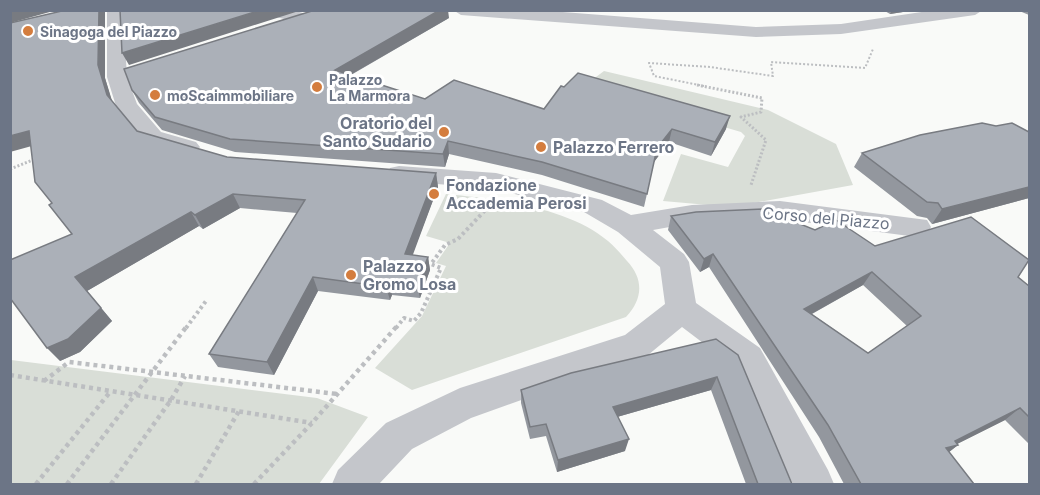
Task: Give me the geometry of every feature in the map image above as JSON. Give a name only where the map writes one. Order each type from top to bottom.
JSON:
[{"type":"street","points":[[115,10],[128,74],[127,106],[153,136],[210,154]]},
{"type":"street","points":[[461,10],[569,14],[756,32],[841,29],[975,10]]},
{"type":"street","points":[[271,20],[313,16]]},
{"type":"street","points":[[375,172],[496,181],[593,206],[628,225],[674,262],[681,309],[748,358],[813,484]]},
{"type":"street","name":"Corso del Piazzo","points":[[628,225],[692,214],[780,210],[917,227]]},
{"type":"street","points":[[352,484],[399,436],[460,405],[636,345],[681,309]]},
{"type":"path","points":[[743,212],[766,140],[741,117],[760,111],[762,98],[654,76],[649,63],[710,67],[773,76],[771,62],[865,68],[871,49],[882,48]]},
{"type":"path","points":[[10,169],[43,157]]},
{"type":"path","points":[[254,484],[312,423],[404,318],[414,321],[421,313],[441,268],[431,264],[445,245],[458,239],[491,204],[497,195],[496,181]]},
{"type":"path","points":[[67,484],[206,301]]},
{"type":"path","points":[[44,381],[69,362],[338,394]]},
{"type":"path","points":[[10,375],[312,423]]},
{"type":"path","points":[[111,484],[186,376]]},
{"type":"path","points":[[36,484],[111,391]]},
{"type":"path","points":[[196,484],[238,411]]},
{"type":"shaded area","points":[[604,71],[768,110],[836,144],[853,185],[731,207],[663,201],[681,154],[728,167],[745,136],[741,132],[584,86]]},
{"type":"shaded area","points":[[446,194],[531,207],[573,220],[592,229],[616,248],[633,268],[639,282],[639,289],[632,310],[626,317],[412,390],[375,368],[422,316],[446,266],[436,263],[450,243],[426,236]]},
{"type":"shaded area","points":[[11,360],[317,398],[368,417],[319,484],[11,484]]},
{"type":"building","points":[[66,10],[99,10],[98,65],[107,95],[137,131],[227,157],[436,173],[405,254],[428,257],[417,285],[389,282],[386,287],[313,277],[267,362],[209,354],[305,200],[233,194],[195,215],[191,212],[75,277],[101,308],[68,339],[47,348],[10,298],[10,260],[72,234],[49,205],[52,203],[35,182],[29,131],[10,136],[10,23]]},
{"type":"building","points":[[120,10],[261,10],[122,53]]},
{"type":"building","points":[[315,10],[440,10],[335,70],[425,99],[454,80],[544,109],[561,86],[564,87],[578,73],[730,116],[715,142],[672,129],[657,148],[647,194],[542,162],[448,141],[443,154],[230,139],[155,117],[132,90],[124,69]]},
{"type":"building","points":[[982,123],[996,126],[1012,123],[1029,132],[1029,187],[942,209],[938,203],[927,202],[862,153],[920,135]]},
{"type":"building","points":[[763,209],[815,230],[836,220],[875,246],[971,217],[1029,260],[1018,277],[1029,286],[1029,417],[1020,408],[955,441],[958,445],[946,448],[974,484],[861,484],[828,425],[713,254],[704,259],[671,216],[696,212]],"holes":[[[872,272],[921,316],[868,353],[804,309]]]},
{"type":"building","points":[[716,339],[738,355],[792,484],[758,484],[717,377],[613,407],[629,439],[558,460],[546,424],[530,427],[521,390],[571,373]]},
{"type":"place","name":"Sinagoga del Piazzo","points":[[28,31]]},
{"type":"place","name":"Palazzo La Marmora","points":[[317,87]]},
{"type":"place","name":"moScaimmobiliare","points":[[155,95]]},
{"type":"place","name":"Oratorio del Santo Sudario","points":[[444,132]]},
{"type":"place","name":"Palazzo Ferrero","points":[[541,147]]},
{"type":"place","name":"Fondazione Accademia Perosi","points":[[434,194]]},
{"type":"place","name":"Palazzo Gromo Losa","points":[[351,275]]}]
